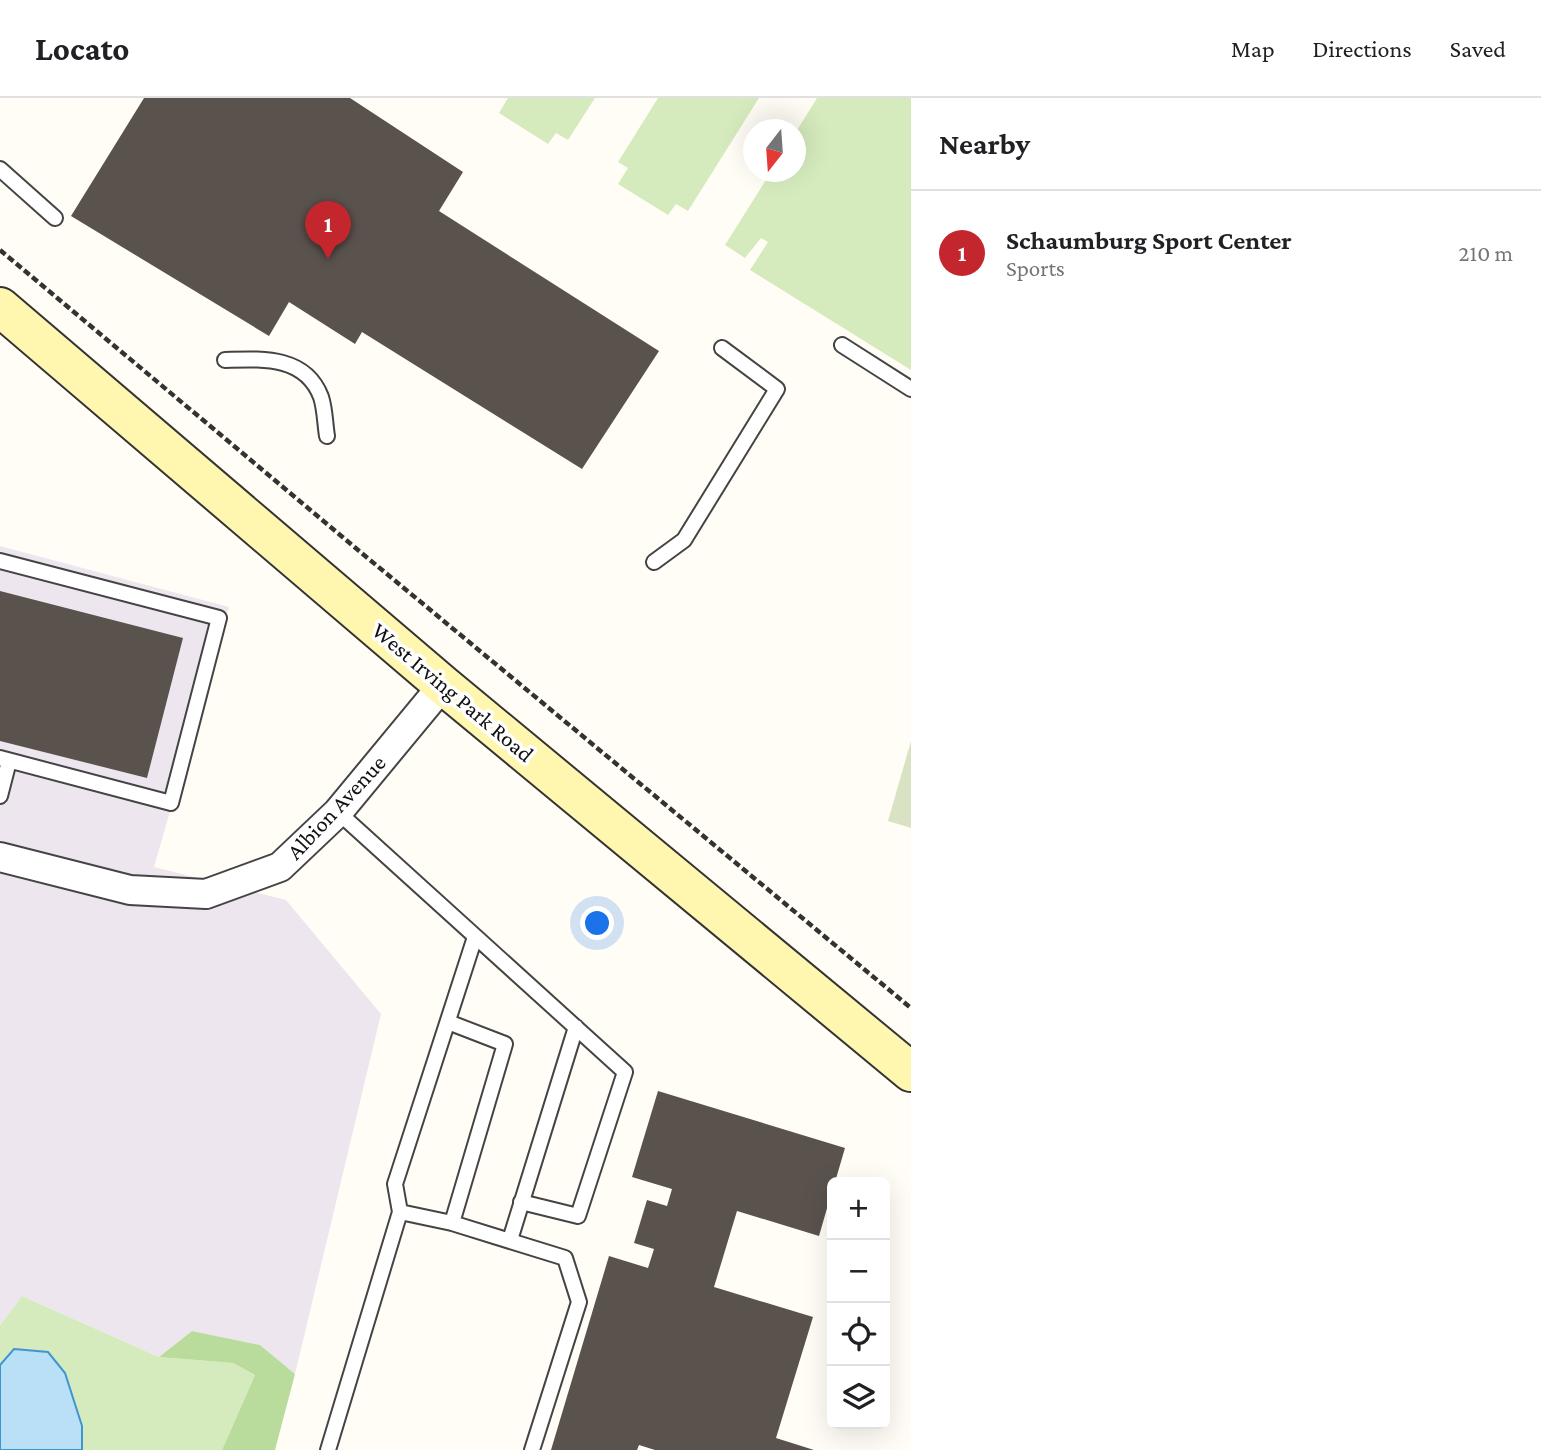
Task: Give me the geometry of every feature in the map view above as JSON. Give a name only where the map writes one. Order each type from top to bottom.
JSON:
[{"type":"main road","name":"West Irving Park Road","points":[[0,307],[443,685],[911,1072]]},
{"type":"street","name":"Albion Avenue","points":[[0,856],[130,890],[206,894],[280,867],[338,812],[443,685]]},
{"type":"lane","points":[[0,169],[55,218]]},
{"type":"lane","points":[[842,345],[911,388]]},
{"type":"lane","points":[[654,562],[684,540],[777,388],[722,348]]},
{"type":"lane","points":[[225,360],[272,359],[301,373],[312,382],[321,398],[327,436]]},
{"type":"lane","points":[[0,561],[219,618],[171,803],[5,760],[0,796]]},
{"type":"lane","points":[[338,812],[625,1072],[578,1216],[521,1202]]},
{"type":"lane","points":[[328,1450],[400,1212],[395,1184],[475,937]]},
{"type":"lane","points":[[448,1022],[505,1044],[453,1223]]},
{"type":"lane","points":[[510,1241],[576,1027]]},
{"type":"lane","points":[[400,1212],[453,1223],[565,1258],[579,1302],[532,1450]]},
{"type":"path","points":[[0,250],[394,581],[911,1008]]},
{"type":"shaded area","points":[[0,546],[229,607],[154,867],[286,900],[381,1014],[295,1374],[260,1345],[192,1331],[159,1357],[22,1296],[0,1325]]},
{"type":"green space","points":[[508,98],[595,98],[568,140],[556,133],[548,144],[499,113]]},
{"type":"green space","points":[[658,98],[759,98],[746,119],[743,119],[743,123],[688,211],[676,204],[668,215],[618,184],[628,168],[618,162]]},
{"type":"green space","points":[[817,98],[911,98],[911,370],[750,270],[768,242],[761,238],[745,258],[725,245],[765,182],[806,182],[804,119]]},
{"type":"green space","points":[[911,741],[911,828],[888,821]]},
{"type":"green space","points":[[22,1296],[159,1357],[233,1363],[255,1375],[222,1450],[0,1450],[0,1325]]},
{"type":"green space","points":[[192,1331],[260,1345],[295,1374],[275,1450],[222,1450],[255,1375],[233,1363],[159,1357]]},
{"type":"water","points":[[14,1349],[48,1352],[65,1373],[82,1426],[82,1450],[0,1450],[0,1365]]},
{"type":"building","points":[[144,98],[350,98],[463,172],[439,211],[659,351],[582,469],[362,332],[355,344],[289,302],[269,336],[71,216]]},
{"type":"building","points":[[0,591],[183,638],[147,778],[0,741]]},
{"type":"building","points":[[658,1091],[845,1148],[836,1177],[827,1177],[827,1208],[819,1236],[737,1211],[714,1287],[813,1317],[776,1438],[814,1450],[655,1450],[639,1445],[637,1450],[551,1450],[609,1256],[648,1268],[654,1249],[634,1243],[647,1200],[667,1206],[672,1189],[632,1177]]},
{"type":"place","name":"Schaumburg Sport Center","points":[[328,259]]}]
